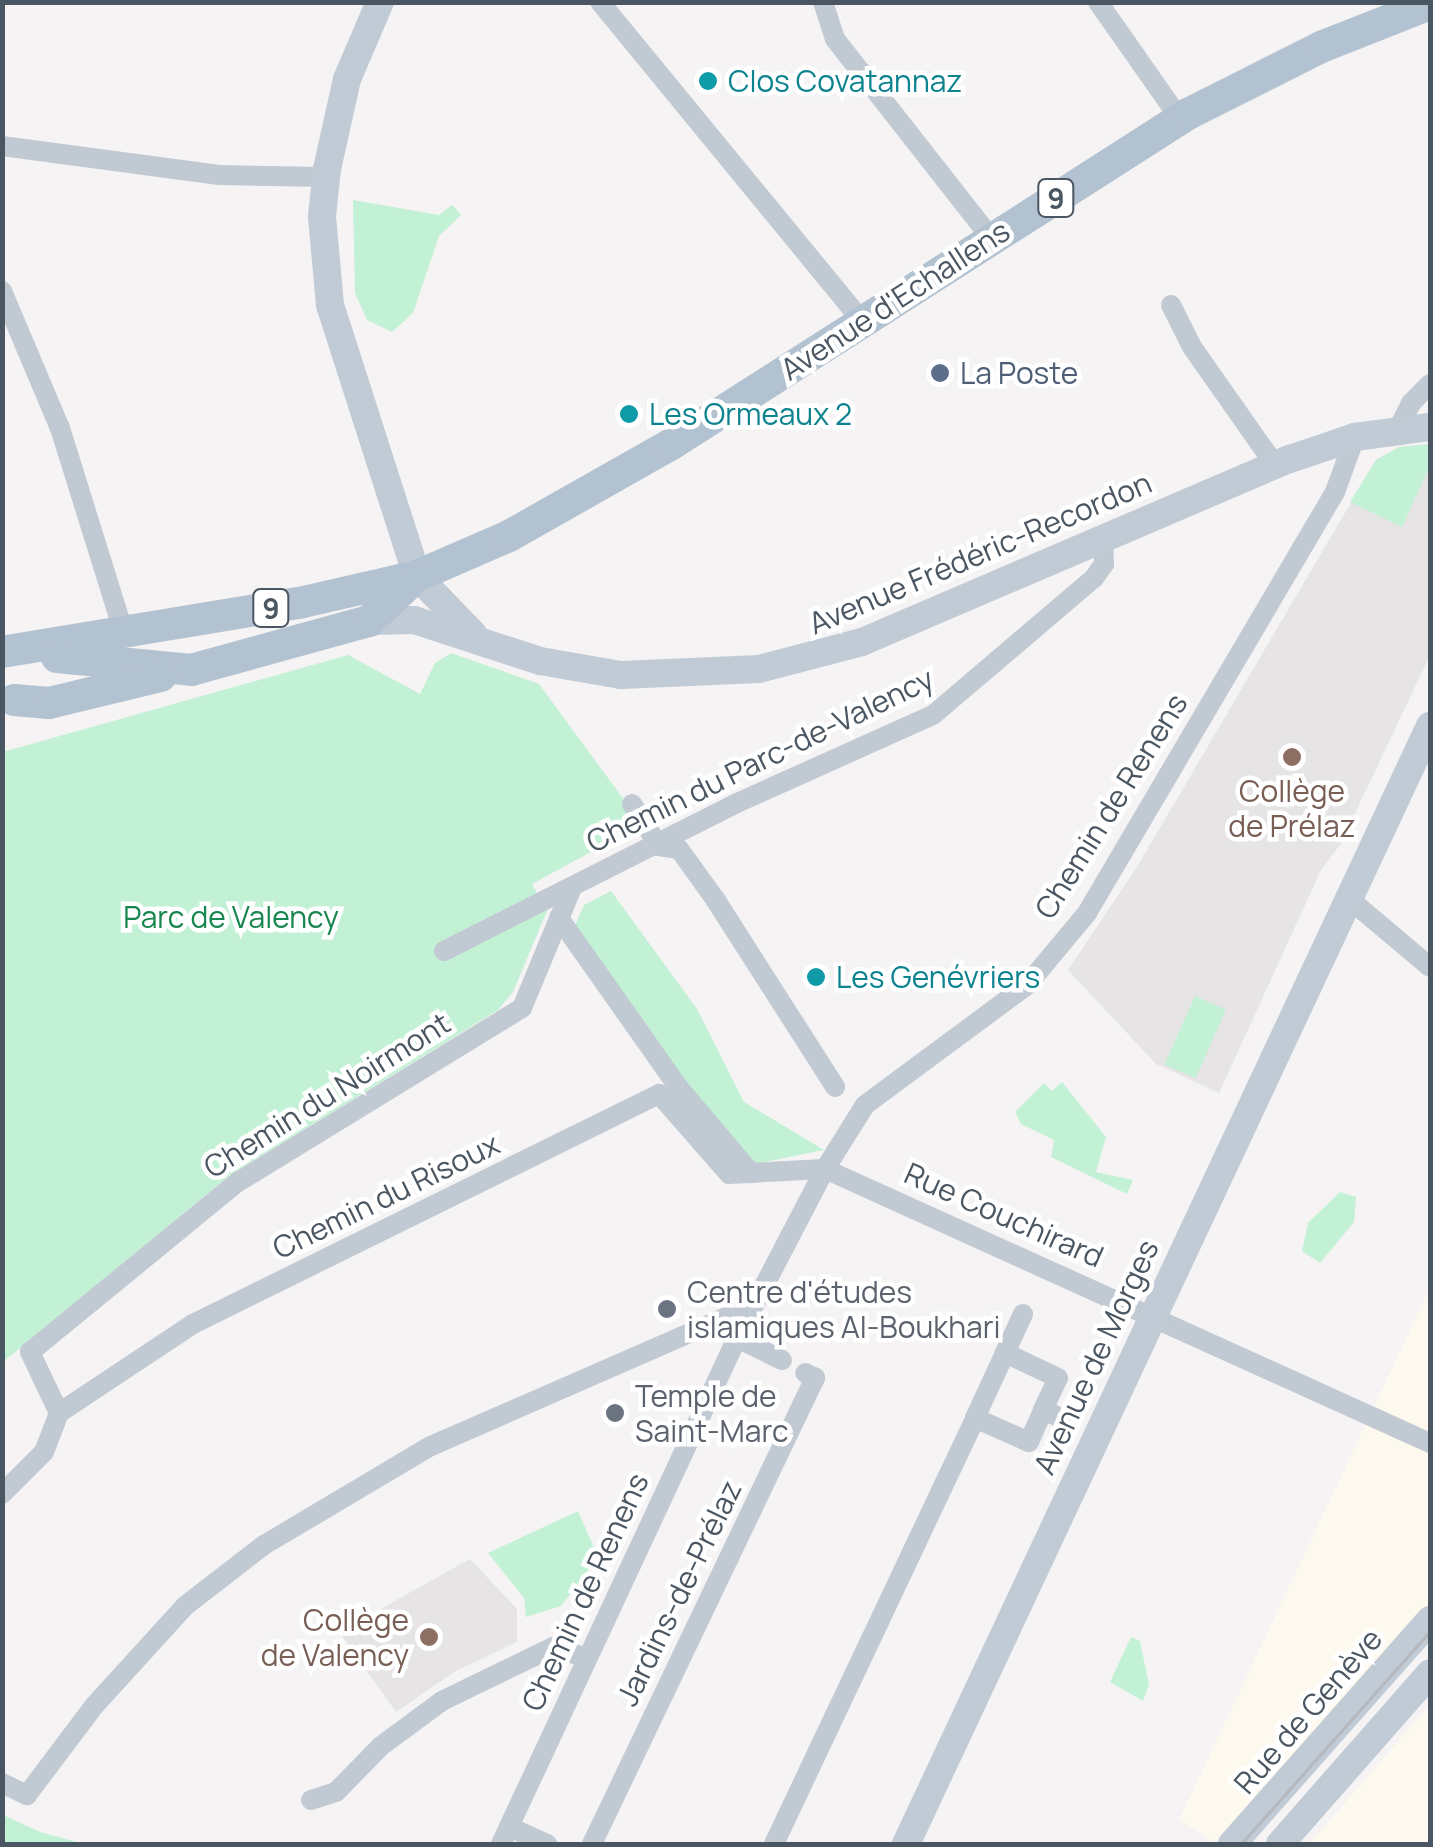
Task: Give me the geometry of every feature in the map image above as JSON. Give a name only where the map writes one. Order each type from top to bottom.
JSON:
[{"type":"main road","name":"Avenue d'Echallens","points":[[2,653],[124,634],[417,576],[564,509],[1180,119],[1321,47],[1430,4]]},
{"type":"main road","name":"Avenue d'Echallens","points":[[2,653],[191,670],[369,622],[417,576]]},
{"type":"main road","name":"9","points":[[8,702],[124,634]]},
{"type":"main road","name":"9","points":[[8,702],[49,703],[191,670]]},
{"type":"street","points":[[380,2],[347,80],[326,177],[322,216],[330,305],[417,576]]},
{"type":"street","points":[[600,2],[862,320]]},
{"type":"street","points":[[823,2],[834,39],[991,238]]},
{"type":"street","points":[[1098,2],[1180,119]]},
{"type":"street","points":[[2,146],[218,175],[326,177]]},
{"type":"street","points":[[3,293],[60,428],[124,634]]},
{"type":"street","points":[[1171,305],[1192,347],[1276,465]]},
{"type":"street","points":[[1398,429],[1410,404],[1430,384]]},
{"type":"street","name":"Avenue Frédéric-Recordon","points":[[369,622],[414,620],[540,661],[621,675],[759,669],[862,642],[1276,465],[1355,437],[1430,427]]},
{"type":"street","name":"Chemin de Renens","points":[[505,1836],[752,1306],[825,1168],[864,1105],[1026,986],[1087,913],[1335,492],[1355,437]]},
{"type":"street","name":"Chemin du Parc-de-Valency","points":[[444,951],[550,895],[570,892],[737,803],[933,715],[1094,578],[1104,564],[1103,538]]},
{"type":"street","name":"Avenue Frédéric-Recordon","points":[[417,576],[452,617],[486,642]]},
{"type":"street","name":"Avenue de Morges","points":[[906,1844],[1430,726]]},
{"type":"street","points":[[632,804],[659,846],[679,849],[835,1087]]},
{"type":"street","name":"Chemin du Noirmont","points":[[59,1414],[30,1352],[238,1182],[522,1008],[570,892]]},
{"type":"street","points":[[1348,898],[1430,967]]},
{"type":"street","points":[[559,918],[678,1088],[751,1173],[825,1168]]},
{"type":"street","name":"Chemin du Risoux","points":[[59,1414],[194,1324],[659,1094],[729,1174],[751,1173]]},
{"type":"street","name":"Rue Couchirard","points":[[825,1168],[1152,1313],[1430,1443]]},
{"type":"street","points":[[2,1783],[26,1795],[94,1706],[185,1606],[264,1545],[430,1446],[752,1306]]},
{"type":"street","points":[[774,1844],[1023,1314]]},
{"type":"street","points":[[737,1338],[782,1360]]},
{"type":"street","points":[[975,1418],[1029,1442],[1052,1414],[1058,1378],[1004,1353]]},
{"type":"street","name":"Jardins-de-Prélaz","points":[[592,1844],[815,1378],[806,1373]]},
{"type":"street","points":[[2,1494],[44,1452],[59,1414]]},
{"type":"street","name":"Rue de Genève","points":[[1232,1844],[1430,1620]]},
{"type":"street","points":[[311,1800],[336,1792],[381,1746],[442,1701],[553,1647],[586,1658]]},
{"type":"street","points":[[1280,1844],[1430,1673]]},
{"type":"street","points":[[505,1836],[547,1844]]},
{"type":"shaded area","name":"Collège de Prélaz","points":[[1430,444],[1430,655],[1340,845],[1321,870],[1219,1093],[1156,1064],[1068,970],[1137,867],[1376,460],[1399,447]]},
{"type":"shaded area","points":[[1430,1288],[1430,1604],[1215,1842],[1179,1820]]},
{"type":"shaded area","name":"Collège de Valency","points":[[470,1559],[517,1609],[517,1642],[454,1672],[396,1712],[339,1632]]},
{"type":"shaded area","points":[[1430,1705],[1430,1844],[1308,1844],[1318,1834]]},
{"type":"green space","points":[[353,200],[439,215],[452,205],[461,215],[439,236],[413,313],[392,332],[367,320],[355,293]]},
{"type":"green space","points":[[1430,444],[1430,466],[1402,527],[1350,502],[1376,460],[1399,447]]},
{"type":"green space","name":"Parc de Valency","points":[[451,653],[539,684],[630,808],[624,834],[532,884],[547,911],[513,992],[498,1010],[230,1175],[3,1362],[3,752],[348,655],[420,694],[435,663]]},
{"type":"green space","points":[[611,891],[697,1009],[744,1102],[824,1150],[739,1167],[568,941],[584,905]]},
{"type":"green space","points":[[1195,996],[1226,1010],[1196,1078],[1164,1065]]},
{"type":"green space","points":[[1062,1082],[1106,1137],[1096,1172],[1133,1180],[1127,1194],[1051,1157],[1054,1140],[1021,1124],[1015,1112],[1044,1083],[1052,1091]]},
{"type":"green space","points":[[1340,1192],[1356,1197],[1354,1222],[1320,1263],[1302,1251],[1308,1223]]},
{"type":"green space","points":[[578,1511],[598,1557],[561,1606],[526,1617],[524,1598],[488,1553]]},
{"type":"green space","points":[[1131,1637],[1140,1641],[1149,1685],[1143,1701],[1110,1682]]},
{"type":"green space","points":[[3,1815],[40,1832],[84,1844],[3,1844]]},
{"type":"tram line","points":[[1241,1844],[1430,1631]]},
{"type":"place","name":"Clos Covatannaz","points":[[708,81]]},
{"type":"place","name":"La Poste","points":[[940,373]]},
{"type":"place","name":"Les Ormeaux 2","points":[[629,414]]},
{"type":"place","name":"Collège de Prélaz","points":[[1292,757]]},
{"type":"place","name":"Les Genévriers","points":[[816,977]]},
{"type":"place","name":"Centre d'études islamiques Al-Boukhari","points":[[667,1309]]},
{"type":"place","name":"Temple de Saint-Marc","points":[[615,1413]]},
{"type":"place","name":"Collège de Valency","points":[[429,1637]]}]
